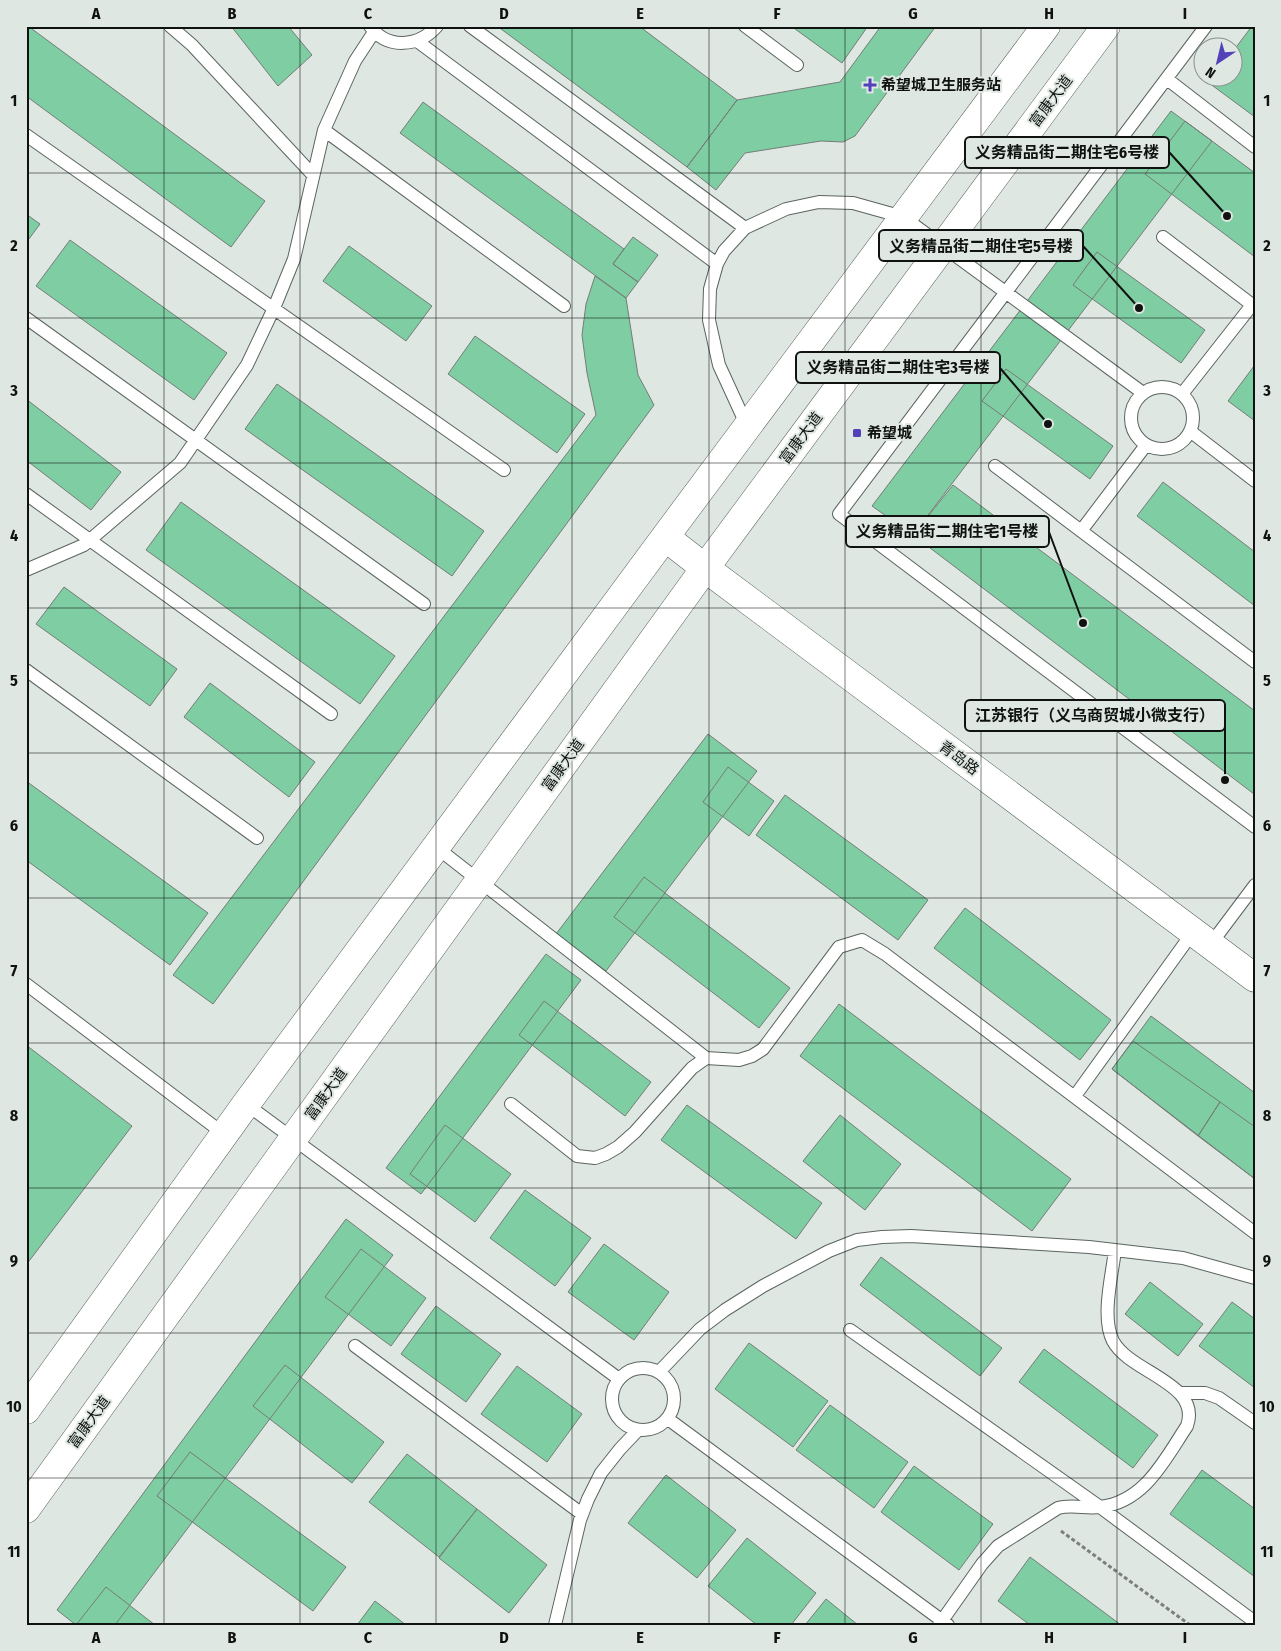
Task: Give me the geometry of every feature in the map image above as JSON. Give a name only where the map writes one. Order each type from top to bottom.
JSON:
[{"type":"street","points":[[26,1410],[246,1104],[747,426],[1046,26]]},
{"type":"street","name":"富康大道","points":[[26,1509],[704,568],[1106,26]]},
{"type":"street","name":"青岛路","points":[[665,537],[1255,978]]},
{"type":"lane","points":[[170,26],[192,45],[313,174]]},
{"type":"lane","points":[[26,570],[84,545],[180,463],[247,365],[274,308],[294,259],[324,130],[372,29],[385,40],[399,43],[417,41],[426,37],[437,26]]},
{"type":"lane","points":[[470,26],[744,228]]},
{"type":"lane","points":[[745,26],[797,64]]},
{"type":"lane","points":[[1206,26],[839,514],[1255,827]]},
{"type":"lane","points":[[417,41],[718,264]]},
{"type":"lane","points":[[1166,79],[1255,147]]},
{"type":"lane","points":[[324,130],[564,306]]},
{"type":"lane","points":[[26,135],[504,470]]},
{"type":"lane","points":[[747,426],[719,365],[709,320],[710,289],[718,264],[724,251],[744,228],[786,208],[820,202],[853,202],[904,217],[1143,393]]},
{"type":"lane","points":[[1163,237],[1253,306],[1182,394]]},
{"type":"lane","points":[[26,318],[424,604]]},
{"type":"lane","points":[[1162,387],[1173,388],[1182,394],[1188,401],[1192,411],[1193,421],[1190,431],[1176,445],[1166,448],[1146,445],[1138,438],[1131,420],[1132,410],[1143,393],[1152,388],[1162,387]]},
{"type":"lane","points":[[1190,431],[1255,481]]},
{"type":"lane","points":[[1081,532],[1146,445]]},
{"type":"lane","points":[[995,466],[1255,662]]},
{"type":"lane","points":[[26,494],[331,714]]},
{"type":"lane","points":[[26,670],[257,838]]},
{"type":"lane","points":[[436,847],[706,1058],[739,1060],[752,1056],[763,1049],[839,947],[862,940],[885,954],[1255,1233]]},
{"type":"lane","points":[[1075,1096],[1201,938],[1255,885]]},
{"type":"lane","points":[[26,984],[224,1134]]},
{"type":"lane","points":[[511,1104],[577,1156],[595,1158],[618,1147],[635,1132],[686,1074],[706,1058]]},
{"type":"lane","points":[[246,1104],[619,1379]]},
{"type":"lane","points":[[659,1372],[700,1329],[725,1310],[763,1286],[821,1255],[856,1240],[882,1236],[912,1236],[1089,1247],[1183,1258],[1255,1278]]},
{"type":"lane","points":[[668,1419],[943,1623],[982,1564],[998,1546],[1058,1508],[1066,1506],[1100,1507],[1118,1502],[1136,1493],[1151,1479],[1187,1426],[1190,1418],[1189,1407],[1181,1393],[1139,1366],[1113,1340],[1108,1320],[1108,1306],[1115,1250]]},
{"type":"lane","points":[[850,1330],[1100,1507],[1255,1622]]},
{"type":"lane","points":[[355,1346],[582,1514]]},
{"type":"lane","points":[[640,1368],[650,1368],[659,1372],[668,1379],[673,1388],[675,1399],[673,1410],[668,1419],[650,1430],[638,1430],[628,1427],[620,1421],[612,1403],[612,1393],[619,1379],[630,1370],[640,1368]]},
{"type":"lane","points":[[1181,1393],[1204,1393],[1219,1398],[1255,1422]]},
{"type":"lane","points":[[554,1625],[582,1514],[601,1473],[638,1430]]},
{"type":"path","points":[[1043,1517],[1190,1625]]},
{"type":"building","points":[[26,26],[265,201],[231,247],[26,96]]},
{"type":"building","points":[[231,26],[288,26],[312,55],[278,86]]},
{"type":"building","points":[[497,26],[639,26],[737,100],[687,167]]},
{"type":"building","points":[[791,26],[868,26],[842,63]]},
{"type":"building","points":[[881,26],[936,26],[855,136],[843,142],[821,141],[745,153],[716,190],[687,167],[737,100],[840,82]]},
{"type":"building","points":[[1252,26],[1255,26],[1255,117],[1216,88],[1244,88],[1243,38]]},
{"type":"building","points":[[423,102],[624,249],[613,264],[638,282],[626,298],[400,133]]},
{"type":"building","points":[[1171,111],[1212,141],[913,535],[872,506]]},
{"type":"building","points":[[1185,121],[1255,173],[1255,257],[1145,174]]},
{"type":"building","points":[[26,214],[40,224],[26,243]]},
{"type":"building","points":[[633,237],[658,255],[638,282],[613,264]]},
{"type":"building","points":[[70,240],[227,353],[194,400],[36,286]]},
{"type":"building","points":[[349,246],[432,306],[406,341],[323,281]]},
{"type":"building","points":[[1097,252],[1205,330],[1181,363],[1073,285]]},
{"type":"building","points":[[595,276],[626,298],[638,375],[654,405],[213,1004],[173,975],[596,415],[587,373],[582,335],[586,304]]},
{"type":"building","points":[[475,336],[585,414],[557,453],[448,374]]},
{"type":"building","points":[[1255,367],[1255,421],[1228,401]]},
{"type":"building","points":[[1006,369],[1113,446],[1090,479],[982,401]]},
{"type":"building","points":[[277,384],[484,531],[452,576],[245,429]]},
{"type":"building","points":[[26,399],[121,472],[91,510],[26,460]]},
{"type":"building","points":[[1163,482],[1255,552],[1255,606],[1137,516]]},
{"type":"building","points":[[953,485],[1255,711],[1254,794],[913,535]]},
{"type":"building","points":[[181,502],[395,656],[360,704],[146,550]]},
{"type":"building","points":[[64,587],[177,669],[150,706],[36,624]]},
{"type":"building","points":[[210,683],[315,762],[289,797],[184,717]]},
{"type":"building","points":[[708,734],[757,771],[606,971],[556,934]]},
{"type":"building","points":[[728,767],[774,801],[749,836],[703,802]]},
{"type":"building","points":[[26,781],[208,913],[170,965],[26,860]]},
{"type":"building","points":[[785,795],[928,900],[898,940],[756,835]]},
{"type":"building","points":[[644,877],[790,988],[759,1028],[614,917]]},
{"type":"building","points":[[965,908],[1111,1020],[1080,1060],[934,948]]},
{"type":"building","points":[[546,954],[581,980],[421,1194],[386,1168]]},
{"type":"building","points":[[544,1001],[651,1082],[625,1116],[519,1035]]},
{"type":"building","points":[[839,1004],[1071,1179],[1032,1231],[800,1056]]},
{"type":"building","points":[[1151,1016],[1255,1093],[1255,1179],[1112,1069]]},
{"type":"building","points":[[1133,1041],[1220,1102],[1198,1136],[1112,1069]]},
{"type":"building","points":[[26,1045],[132,1126],[26,1265]]},
{"type":"building","points":[[1220,1102],[1255,1127],[1255,1179],[1198,1136]]},
{"type":"building","points":[[687,1105],[822,1203],[796,1239],[661,1140]]},
{"type":"building","points":[[840,1115],[901,1164],[865,1210],[803,1161]]},
{"type":"building","points":[[445,1125],[511,1174],[475,1222],[410,1174]]},
{"type":"building","points":[[525,1190],[591,1238],[555,1286],[490,1238]]},
{"type":"building","points":[[346,1219],[393,1255],[115,1625],[76,1625],[57,1610]]},
{"type":"building","points":[[604,1244],[669,1292],[634,1340],[568,1292]]},
{"type":"building","points":[[361,1249],[426,1298],[391,1346],[325,1297]]},
{"type":"building","points":[[881,1257],[1002,1348],[980,1376],[860,1285]]},
{"type":"building","points":[[1150,1282],[1203,1324],[1178,1356],[1125,1314]]},
{"type":"building","points":[[1232,1302],[1255,1319],[1255,1388],[1199,1346]]},
{"type":"building","points":[[436,1306],[501,1354],[466,1402],[401,1354]]},
{"type":"building","points":[[749,1343],[828,1401],[793,1447],[715,1389]]},
{"type":"building","points":[[1044,1349],[1158,1435],[1133,1468],[1019,1382]]},
{"type":"building","points":[[285,1365],[384,1442],[352,1483],[253,1406]]},
{"type":"building","points":[[517,1366],[582,1414],[547,1462],[481,1414]]},
{"type":"building","points":[[830,1405],[908,1462],[874,1508],[796,1450]]},
{"type":"building","points":[[190,1452],[346,1567],[313,1611],[157,1496]]},
{"type":"building","points":[[407,1454],[477,1509],[439,1557],[369,1502]]},
{"type":"building","points":[[914,1466],[993,1524],[959,1570],[881,1512]]},
{"type":"building","points":[[1202,1470],[1255,1509],[1255,1577],[1170,1514]]},
{"type":"building","points":[[666,1475],[736,1530],[697,1578],[628,1523]]},
{"type":"building","points":[[477,1509],[547,1565],[509,1613],[439,1558]]},
{"type":"building","points":[[747,1538],[816,1593],[791,1625],[757,1625],[708,1586]]},
{"type":"building","points":[[1030,1557],[1121,1625],[1030,1625],[998,1601]]},
{"type":"building","points":[[106,1587],[155,1625],[76,1625]]},
{"type":"building","points":[[826,1599],[858,1625],[805,1625]]},
{"type":"building","points":[[375,1601],[406,1625],[357,1625]]},
{"type":"place","name":"希望城卫生服务站","points":[[870,85]]},
{"type":"place","name":"义务精品街二期住宅6号楼","points":[[1227,216]]},
{"type":"place","name":"义务精品街二期住宅5号楼","points":[[1139,308]]},
{"type":"place","name":"义务精品街二期住宅3号楼","points":[[1048,424]]},
{"type":"place","name":"希望城","points":[[857,433]]},
{"type":"place","name":"义务精品街二期住宅1号楼","points":[[1083,623]]},
{"type":"place","name":"江苏银行（义乌商贸城小微支行）","points":[[1225,780]]}]
